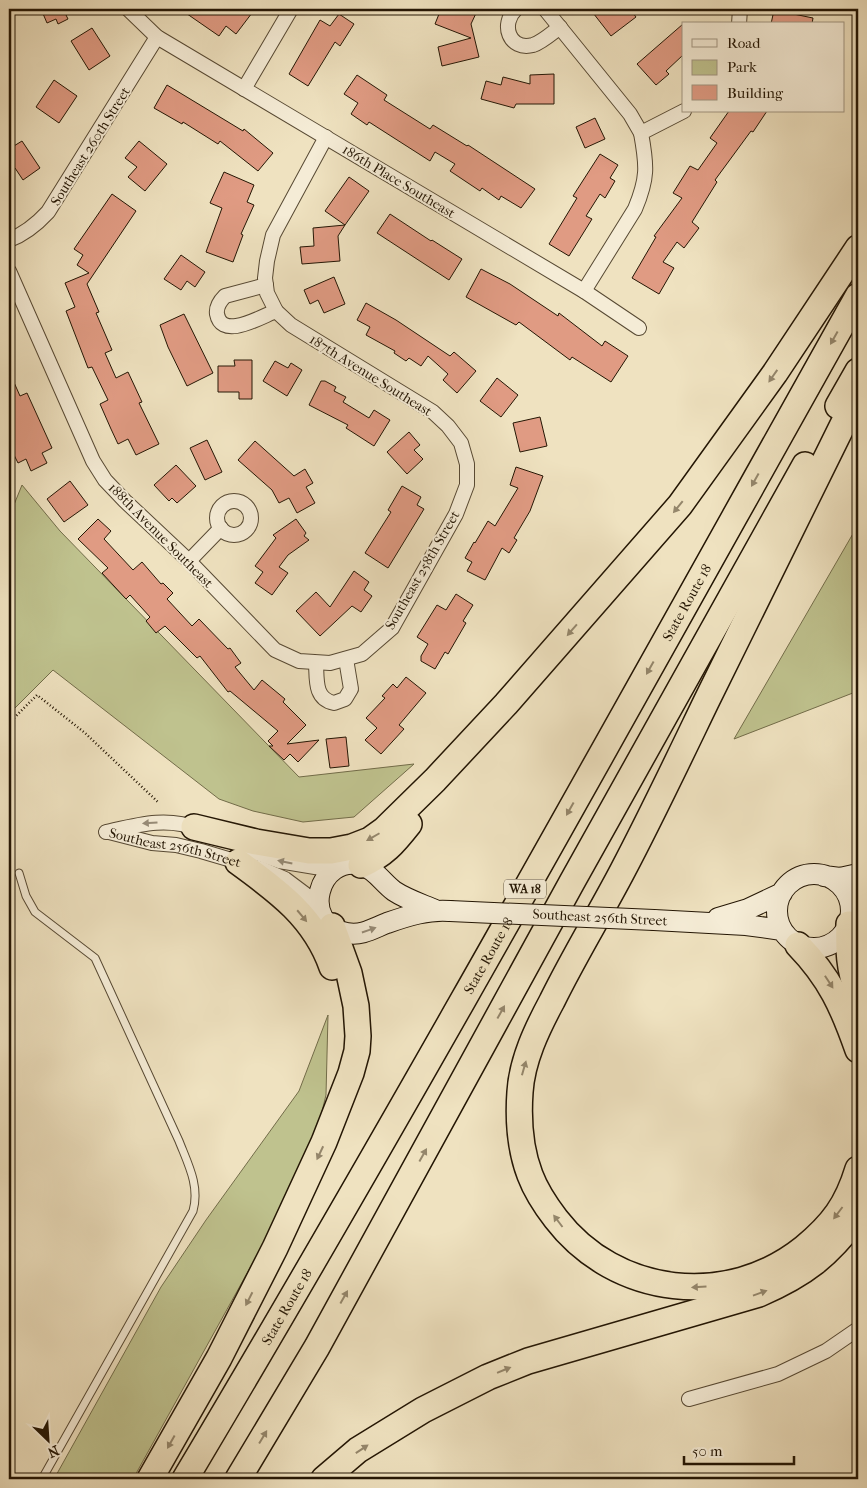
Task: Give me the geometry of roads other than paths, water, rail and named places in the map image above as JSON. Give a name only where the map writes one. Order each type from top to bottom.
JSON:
[{"type":"highway","points":[[194,827],[263,843],[309,851],[331,851],[352,847],[370,840],[384,830],[435,780],[506,704],[680,505],[775,373],[858,248]]},
{"type":"highway","name":"State Route 18","points":[[185,1479],[275,1329],[528,884],[858,296]]},
{"type":"highway","name":"WA 18","points":[[238,1479],[317,1347],[572,882],[858,371]]},
{"type":"highway","points":[[858,394],[623,870],[562,980],[537,1031],[522,1075],[519,1104],[520,1132],[524,1153],[531,1178],[544,1202],[567,1233],[606,1265],[645,1281],[685,1287],[714,1286],[744,1280],[771,1269],[793,1257],[832,1222],[844,1206],[858,1169]]},
{"type":"highway","points":[[361,865],[375,859],[390,847],[417,815],[451,782],[483,741],[506,704]]},
{"type":"highway","points":[[238,862],[276,890],[297,910],[317,936],[330,963],[340,997],[344,1029],[338,1108]]},
{"type":"highway","points":[[853,916],[850,964],[858,992]]},
{"type":"highway","points":[[150,1479],[219,1358],[271,1256],[324,1142],[351,1072],[357,1051],[358,1036],[353,987],[345,958],[332,926]]},
{"type":"highway","points":[[790,937],[817,965],[834,990],[858,1050]]},
{"type":"highway","points":[[324,1479],[366,1445],[423,1410],[488,1377],[528,1361],[758,1294],[780,1284],[802,1273],[823,1257],[841,1239],[858,1216]]},
{"type":"main road","points":[[361,865],[373,871],[394,891],[409,899],[443,910],[402,918],[359,934],[343,932],[332,926],[325,920],[317,903],[321,887],[333,870],[342,866],[361,865]]},
{"type":"main road","points":[[824,876],[836,881],[845,890],[853,916],[843,935],[833,943],[822,947],[810,948],[790,937],[778,921],[777,911],[782,893],[800,877],[812,874],[840,878],[858,874]]},
{"type":"main road","name":"Southeast 256th Street","points":[[704,922],[748,908],[782,893]]},
{"type":"main road","name":"Southeast 256th Street","points":[[443,910],[754,925],[790,937]]},
{"type":"street","name":"186th Place Southeast","points":[[128,9],[157,37],[584,292],[639,328]]},
{"type":"street","points":[[244,89],[291,9]]},
{"type":"street","points":[[516,9],[509,16],[507,23],[508,31],[511,38],[524,46],[532,45],[560,27]]},
{"type":"street","points":[[545,9],[630,114],[642,134],[646,158],[645,181],[635,209],[584,292]]},
{"type":"street","points":[[739,22],[740,9]]},
{"type":"street","name":"Southeast 260th Street","points":[[9,240],[20,236],[36,225],[48,212],[157,37]]},
{"type":"street","points":[[642,134],[682,112]]},
{"type":"street","points":[[276,311],[236,327],[230,327],[220,320],[217,313],[220,301],[225,296],[266,289],[264,278],[272,235],[326,137]]},
{"type":"street","name":"188th Avenue Southeast","points":[[9,271],[92,461],[105,480],[189,561],[275,650],[299,661],[323,663]]},
{"type":"street","name":"187th Avenue Southeast","points":[[266,289],[276,311],[290,325],[433,412],[448,426],[461,444]]},
{"type":"street","name":"Southeast 258th Street","points":[[323,663],[362,654],[392,628],[456,514],[467,485],[467,464],[461,444]]},
{"type":"street","points":[[189,561],[221,528]]},
{"type":"street","points":[[323,663],[317,688],[319,694],[328,702],[334,702],[344,699],[351,689],[346,659]]},
{"type":"street","name":"Southeast 256th Street","points":[[317,903],[285,879],[262,869],[176,845],[106,832],[149,822],[172,823],[194,827],[279,861],[333,870]]},
{"type":"street","points":[[689,1399],[778,1374],[826,1351],[858,1329]]},
{"type":"lane","points":[[18,873],[26,896],[35,912],[95,958],[179,1141],[196,1192],[193,1211],[42,1479]]}]
